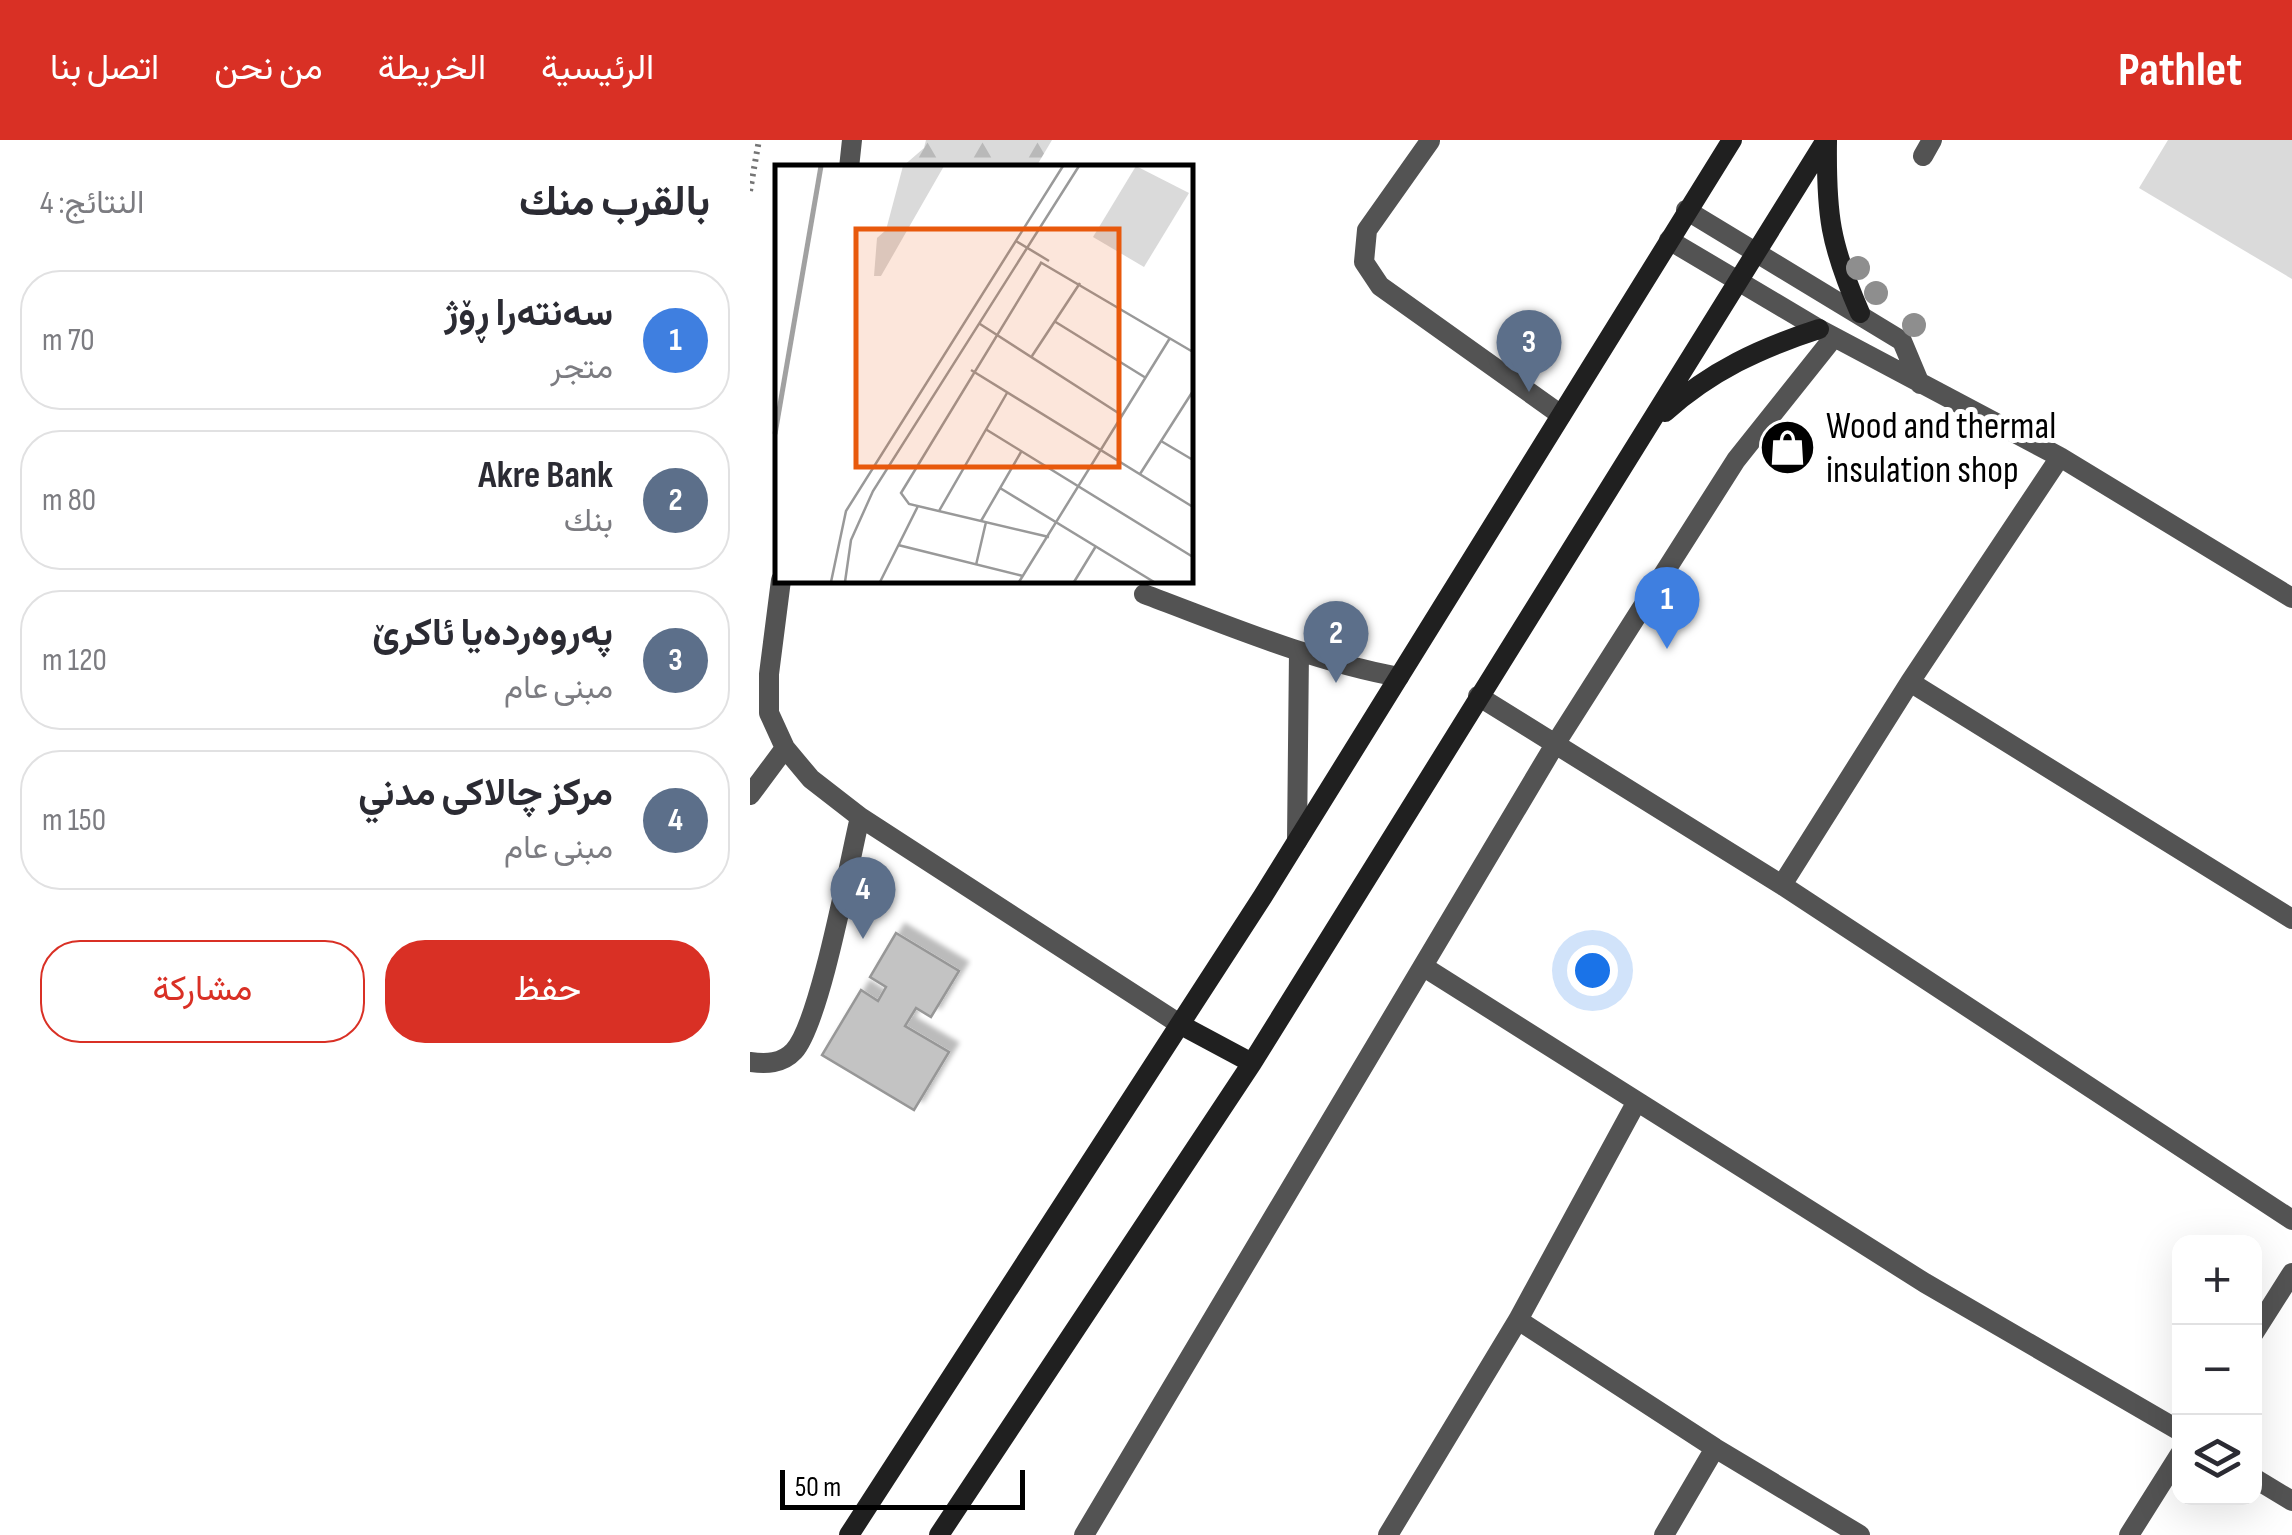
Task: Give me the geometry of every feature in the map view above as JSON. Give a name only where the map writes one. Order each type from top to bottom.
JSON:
[{"type":"main road","points":[[939,1535],[1252,1063],[1827,140]]},
{"type":"main road","points":[[1827,140],[1826,204],[1832,240],[1860,313]]},
{"type":"main road","points":[[848,1535],[1181,1025],[1730,141]]},
{"type":"main road","points":[[1644,430],[1693,388],[1735,361],[1827,333]]},
{"type":"main road","points":[[1181,1025],[1252,1063]]},
{"type":"street","points":[[849,165],[852,140]]},
{"type":"street","points":[[1430,141],[1367,230],[1364,262],[1380,286],[1561,415]]},
{"type":"street","points":[[1686,210],[1902,341],[1920,384]]},
{"type":"street","points":[[1670,240],[1827,333],[2060,457],[2292,598]]},
{"type":"street","points":[[1084,1535],[1554,746],[1736,460],[1827,333]]},
{"type":"street","points":[[1782,885],[1910,682],[2060,457]]},
{"type":"street","points":[[780,582],[768,674],[770,713],[785,748],[811,779],[860,817],[1181,1025]]},
{"type":"street","points":[[1144,594],[1299,651],[1358,670],[1398,677]]},
{"type":"street","points":[[1297,841],[1299,651]]},
{"type":"street","points":[[1910,682],[2292,919]]},
{"type":"street","points":[[1478,696],[1782,885],[2292,1220]]},
{"type":"street","points":[[750,795],[785,748]]},
{"type":"street","points":[[750,1062],[778,1062],[795,1050],[811,1020],[860,817]]},
{"type":"street","points":[[1424,967],[1924,1283],[2172,1426]]},
{"type":"street","points":[[1388,1535],[1518,1320],[1636,1103]]},
{"type":"street","points":[[2259,1325],[2292,1273]]},
{"type":"street","points":[[1518,1320],[1714,1448],[1860,1535]]},
{"type":"street","points":[[1664,1535],[1714,1448]]},
{"type":"street","points":[[2129,1535],[2172,1467]]},
{"type":"street","points":[[2262,1483],[2292,1501]]},
{"type":"path","points":[[750,191],[759,140]]},
{"type":"green space","points":[[926,140],[1052,140],[1037,165],[904,165],[924,148]]},
{"type":"green space","points":[[2168,140],[2292,140],[2292,279],[2139,188]]},
{"type":"building","points":[[896,933],[959,971],[931,1017],[916,1008],[905,1026],[949,1052],[914,1110],[822,1055],[861,990],[878,1001],[886,987],[870,977]]},
{"type":"place","name":"پەروەردەیا ئاكرێ","points":[[1529,392]]},
{"type":"place","name":"Wood and thermal insulation shop","points":[[1787,447]]},
{"type":"place","name":"سەنتەرا ڕۆژ","points":[[1667,649]]},
{"type":"place","name":"Akre Bank","points":[[1336,683]]},
{"type":"place","name":"مركز چالاکى مدني","points":[[863,939]]}]
